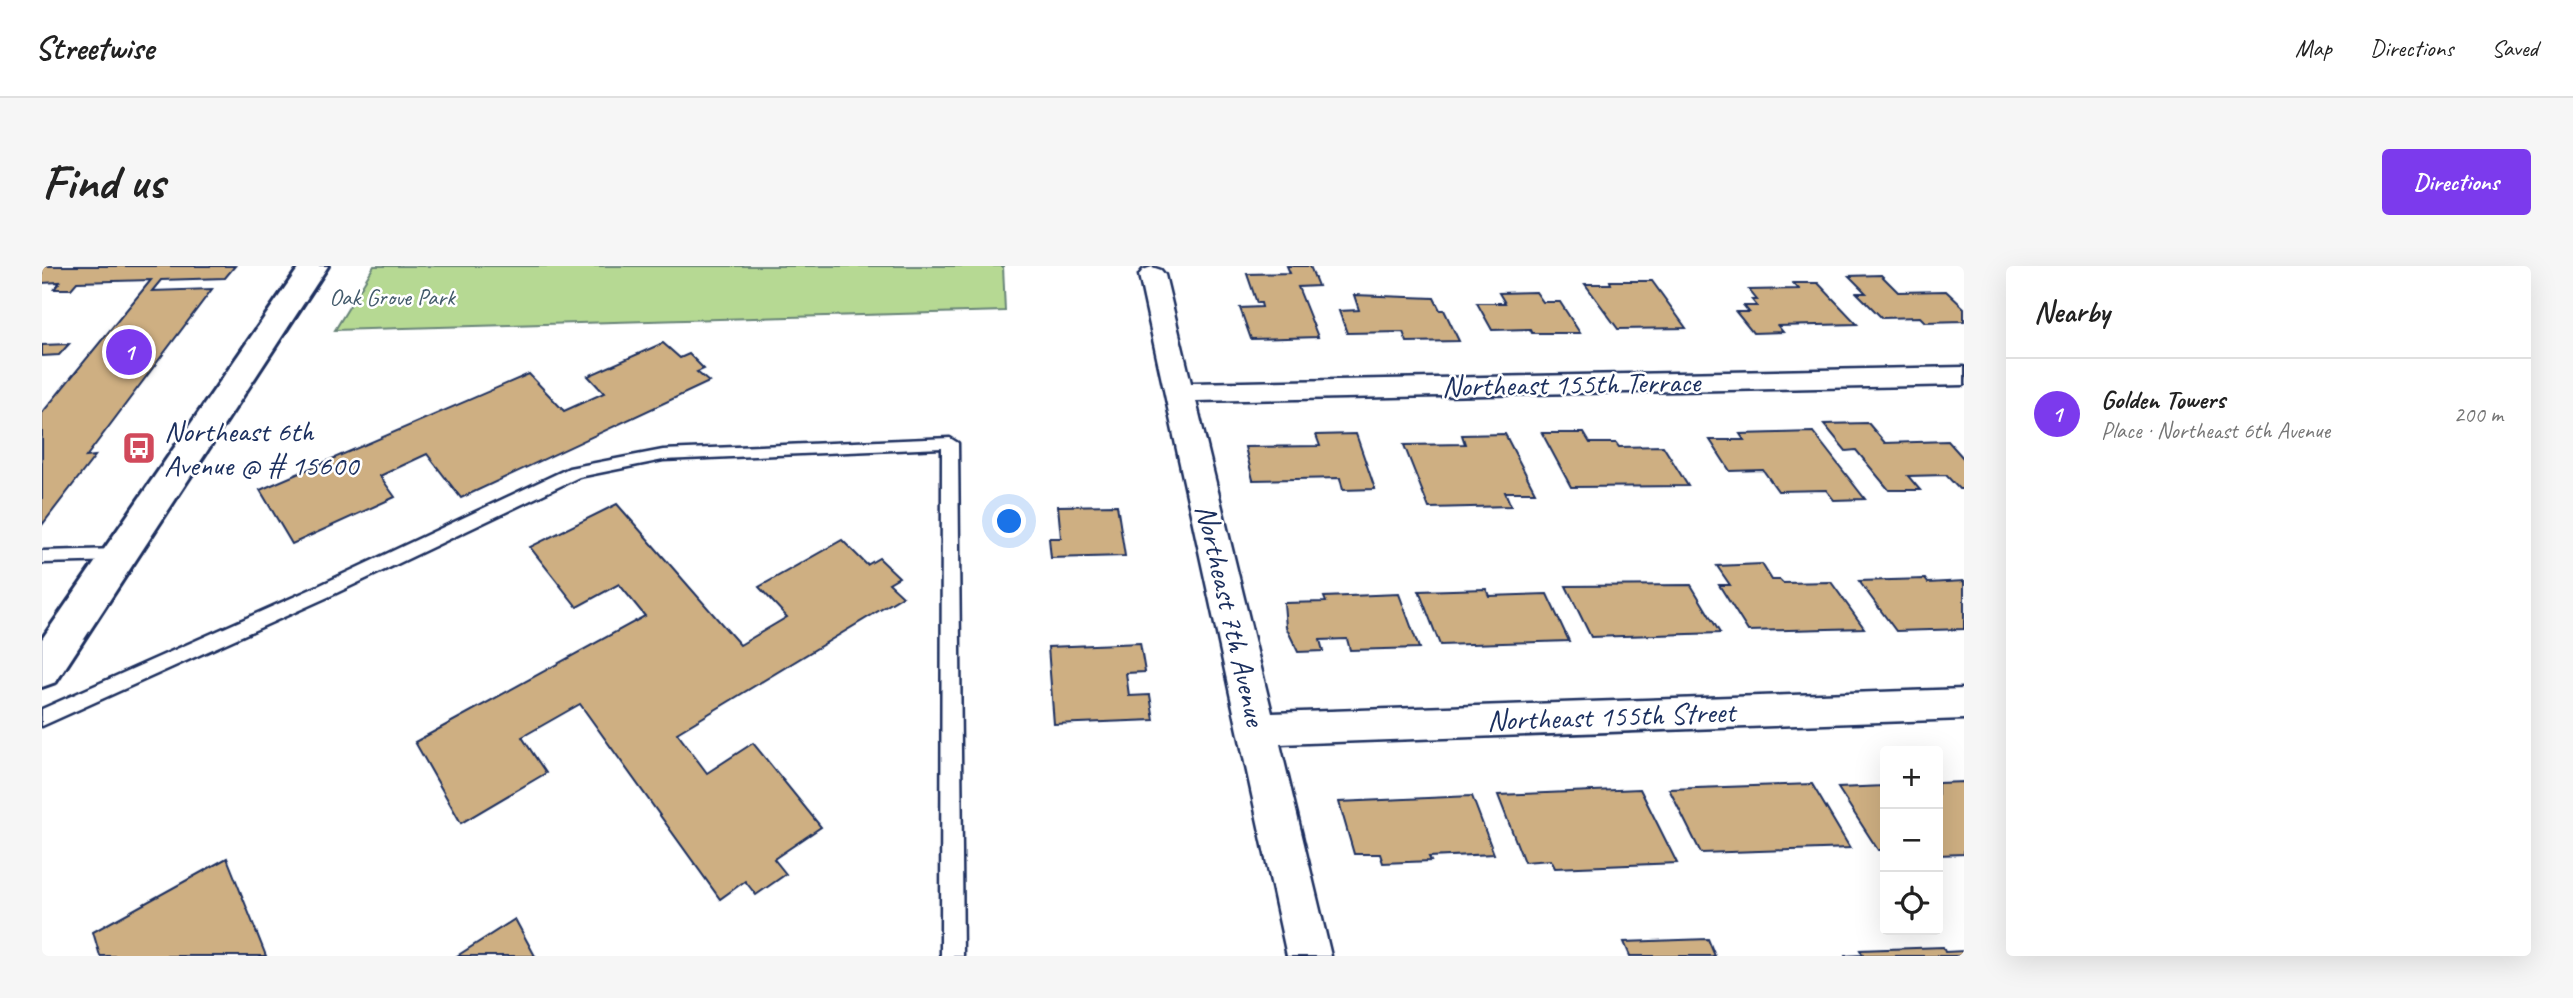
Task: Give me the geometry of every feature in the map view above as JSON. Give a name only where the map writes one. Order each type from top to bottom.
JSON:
[{"type":"main road","points":[[42,671],[54,637],[120,555],[314,266]]},
{"type":"street","name":"Northeast 7th Avenue","points":[[1151,270],[1309,956]]},
{"type":"street","name":"Northeast 155th Terrace","points":[[1178,392],[1964,376]]},
{"type":"street","name":"Northeast 155th Street","points":[[1258,729],[1964,704]]},
{"type":"lane","points":[[42,718],[322,592],[575,472],[663,455],[950,443],[949,657],[953,956]]},
{"type":"lane","points":[[42,557],[120,555]]},
{"type":"green space","name":"Oak Grove Park","points":[[374,266],[1003,266],[1005,311],[335,330]]},
{"type":"building","points":[[42,266],[235,266],[225,278],[161,280],[152,291],[212,289],[86,457],[95,456],[42,525],[42,413],[151,280],[77,282],[71,289],[54,289],[60,282],[42,283]]},
{"type":"building","points":[[1287,266],[1310,266],[1318,286],[1298,287],[1318,337],[1251,339],[1240,308],[1262,307],[1261,303],[1257,303],[1247,274],[1290,273]]},
{"type":"building","points":[[1881,275],[1898,292],[1946,291],[1964,308],[1964,321],[1925,322],[1920,317],[1882,318],[1857,293],[1866,293],[1849,276]]},
{"type":"building","points":[[1610,281],[1652,281],[1686,328],[1618,329],[1585,284],[1611,284]]},
{"type":"building","points":[[1793,283],[1818,283],[1857,324],[1778,326],[1783,332],[1753,333],[1736,312],[1749,312],[1744,306],[1757,306],[1752,300],[1757,300],[1749,290],[1799,289]]},
{"type":"building","points":[[1536,292],[1543,302],[1560,302],[1580,333],[1532,333],[1530,329],[1492,330],[1477,303],[1505,303],[1499,293]]},
{"type":"building","points":[[1354,295],[1434,298],[1440,310],[1444,310],[1459,341],[1407,342],[1403,332],[1347,333],[1339,311],[1359,310]]},
{"type":"building","points":[[663,343],[680,358],[689,354],[704,369],[697,372],[709,382],[461,498],[427,454],[380,476],[395,497],[292,544],[260,490],[529,374],[564,411],[604,393],[588,376]]},
{"type":"building","points":[[69,344],[59,355],[42,356],[42,345]]},
{"type":"building","points":[[1868,423],[1885,443],[1948,441],[1964,459],[1964,489],[1959,489],[1946,475],[1908,476],[1920,490],[1889,490],[1856,450],[1846,451],[1824,424]]},
{"type":"building","points":[[1813,432],[1865,499],[1834,500],[1826,490],[1778,491],[1763,470],[1730,471],[1710,440],[1744,440],[1740,434]]},
{"type":"building","points":[[1542,433],[1584,433],[1590,443],[1616,443],[1619,447],[1663,446],[1688,486],[1571,487]]},
{"type":"building","points":[[1356,434],[1375,489],[1343,490],[1340,478],[1253,480],[1245,447],[1320,446],[1316,435]]},
{"type":"building","points":[[1505,434],[1535,492],[1505,492],[1511,506],[1429,508],[1404,445],[1465,444],[1462,435]]},
{"type":"building","points":[[617,504],[740,645],[787,617],[759,587],[842,540],[867,565],[879,558],[899,577],[889,583],[903,596],[677,733],[707,773],[753,743],[821,827],[774,859],[786,874],[756,895],[745,881],[720,899],[580,704],[522,737],[546,773],[461,823],[415,742],[645,616],[619,584],[577,607],[530,547]]},
{"type":"building","points":[[1117,505],[1125,556],[1051,558],[1049,538],[1061,538],[1058,506]]},
{"type":"building","points":[[1762,564],[1772,580],[1780,580],[1783,583],[1831,582],[1864,628],[1748,631],[1719,585],[1730,585],[1717,566]]},
{"type":"building","points":[[1925,579],[1928,583],[1964,581],[1964,629],[1896,631],[1859,581]]},
{"type":"building","points":[[1691,585],[1720,633],[1591,637],[1566,586]]},
{"type":"building","points":[[1486,589],[1489,596],[1547,594],[1569,641],[1440,645],[1419,591]]},
{"type":"building","points":[[1399,594],[1419,648],[1350,650],[1347,639],[1320,640],[1323,651],[1298,652],[1286,627],[1284,603],[1326,602],[1324,597]]},
{"type":"building","points":[[1140,643],[1145,672],[1126,673],[1129,696],[1150,695],[1154,720],[1054,724],[1048,647]]},
{"type":"building","points":[[1964,782],[1964,854],[1943,855],[1943,783]]},
{"type":"building","points":[[1812,784],[1850,848],[1701,853],[1669,789]]},
{"type":"building","points":[[1880,786],[1880,850],[1878,850],[1838,788]]},
{"type":"building","points":[[1640,789],[1677,863],[1555,868],[1551,860],[1524,862],[1498,795]]},
{"type":"building","points":[[1472,796],[1494,854],[1429,857],[1431,861],[1383,863],[1380,854],[1354,854],[1339,802]]},
{"type":"building","points":[[227,858],[266,956],[100,956],[93,932]]},
{"type":"building","points":[[515,919],[535,956],[457,956]]},
{"type":"building","points":[[1708,939],[1715,956],[1630,956],[1624,942]]},
{"type":"building","points":[[1943,947],[1945,952],[1964,951],[1964,956],[1844,956],[1863,955],[1860,950]]},
{"type":"place","name":"Golden Towers","points":[[129,352]]},
{"type":"place","name":"Northeast 6th Avenue @ # 15600","points":[[139,448]]}]
